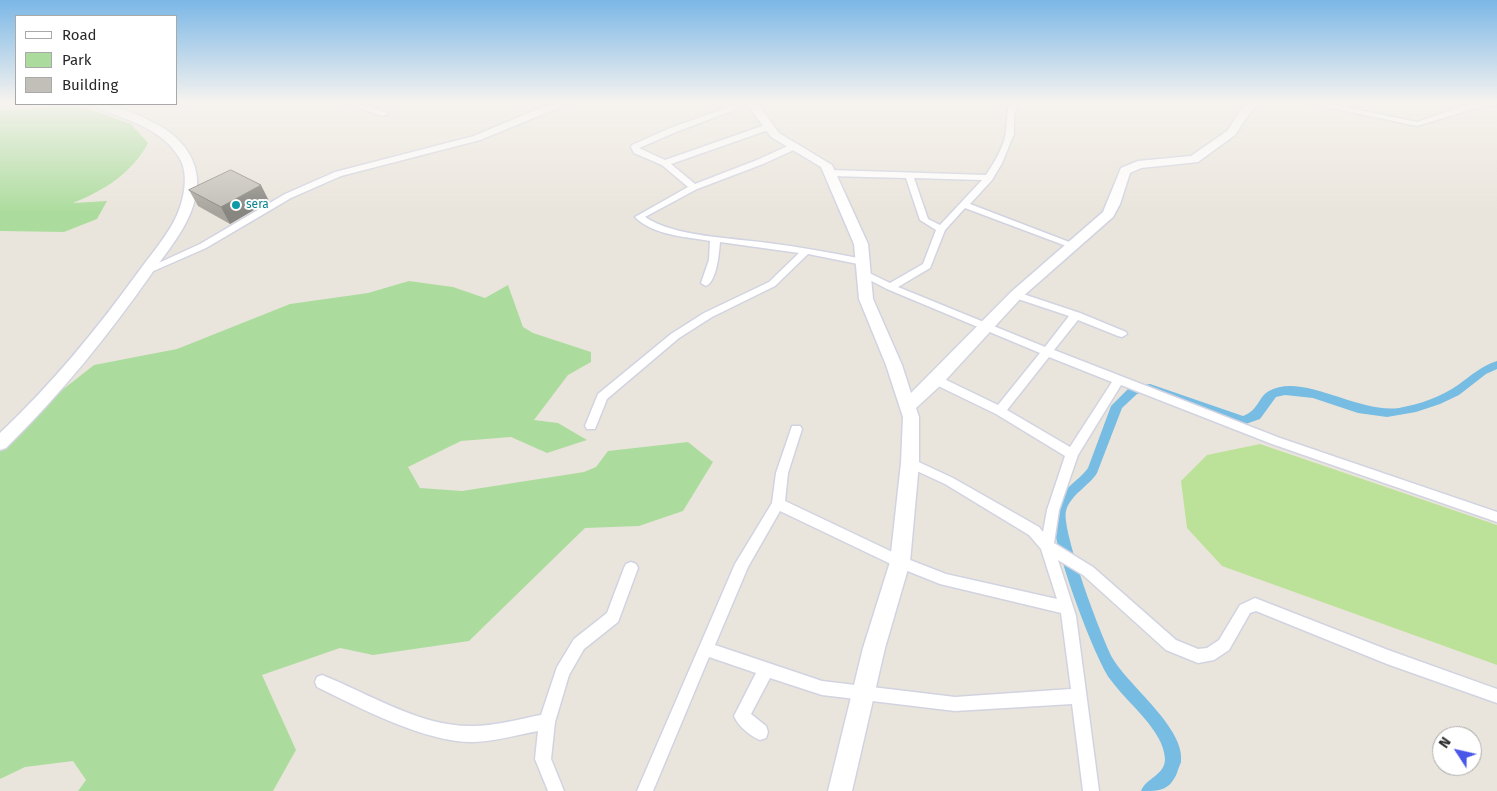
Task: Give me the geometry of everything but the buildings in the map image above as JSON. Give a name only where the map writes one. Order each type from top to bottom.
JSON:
[{"type":"street","points":[[0,443],[34,412],[108,325],[184,214],[191,182],[188,162],[170,138]]},
{"type":"street","points":[[146,271],[203,246],[288,196],[338,174],[477,138]]},
{"type":"street","points":[[655,138],[635,147],[637,151],[665,163],[694,187]]},
{"type":"street","points":[[665,163],[737,138]]},
{"type":"street","points":[[780,138],[826,165],[830,173],[858,236],[864,268],[866,299],[894,365],[911,416],[910,462],[900,562],[874,648],[840,791]]},
{"type":"street","points":[[890,288],[927,266],[941,229],[989,178],[998,163],[1008,138]]},
{"type":"street","points":[[907,406],[936,380],[1016,295],[1108,214],[1116,203],[1118,187],[1125,171],[1138,165],[1194,159],[1223,138]]},
{"type":"street","points":[[794,146],[760,162],[694,187],[639,217],[654,225],[715,240],[751,242],[805,252],[864,268],[890,288],[1170,400],[1285,444],[1497,516]]},
{"type":"street","points":[[830,173],[989,178]]},
{"type":"street","points":[[909,175],[924,220],[941,229]]},
{"type":"street","points":[[964,205],[1072,245]]},
{"type":"street","points":[[706,283],[714,260],[715,240]]},
{"type":"street","points":[[591,426],[602,397],[675,336],[708,315],[772,284],[805,252]]},
{"type":"street","points":[[1016,295],[1076,315],[1122,334]]},
{"type":"street","points":[[1000,411],[1076,315]]},
{"type":"street","points":[[936,380],[1000,411],[1072,454]]},
{"type":"street","points":[[1046,546],[1054,510],[1072,454],[1119,380]]},
{"type":"street","points":[[645,791],[742,564],[778,504],[782,473],[796,429]]},
{"type":"street","points":[[910,462],[949,481],[1034,531],[1046,546],[1067,608],[1091,791]]},
{"type":"street","points":[[778,504],[900,562],[945,580],[1067,608]]},
{"type":"street","points":[[1046,546],[1088,571],[1171,645],[1198,656],[1209,655],[1224,645],[1245,609],[1255,604],[1387,657],[1497,696]]},
{"type":"street","points":[[556,791],[543,759],[547,722],[562,672],[579,644],[613,617],[631,568]]},
{"type":"street","points":[[705,649],[822,688],[956,704],[1080,696]]},
{"type":"street","points":[[760,732],[742,716],[766,670]]},
{"type":"street","points":[[322,682],[372,706],[438,728],[469,735],[547,722]]},
{"type":"green space","points":[[0,138],[143,138],[148,143],[126,172],[107,186],[73,203],[107,201],[97,219],[64,232],[0,231]]},
{"type":"green space","points":[[409,281],[453,287],[485,298],[508,285],[523,327],[533,333],[591,352],[591,362],[568,375],[534,420],[558,423],[587,440],[547,453],[511,437],[461,441],[408,467],[420,488],[462,491],[584,472],[596,467],[608,451],[688,442],[713,462],[683,511],[639,526],[585,528],[469,641],[373,655],[340,648],[262,675],[296,750],[273,791],[78,791],[86,780],[73,761],[25,767],[0,779],[0,450],[52,398],[94,365],[177,349],[290,304],[368,293]]},
{"type":"green space","points":[[1260,444],[1497,525],[1497,665],[1222,566],[1187,528],[1181,481],[1207,455]]},
{"type":"waterway","points":[[1149,791],[1167,777],[1173,761],[1170,744],[1160,726],[1107,662],[1072,571],[1063,539],[1059,512],[1065,498],[1087,479],[1093,470],[1117,406],[1134,390],[1150,388],[1243,421],[1256,416],[1272,394],[1285,391],[1299,391],[1373,412],[1387,413],[1416,408],[1446,397],[1463,387],[1482,371],[1497,365]]},
{"type":"place","name":"sera","points":[[236,205]]}]
